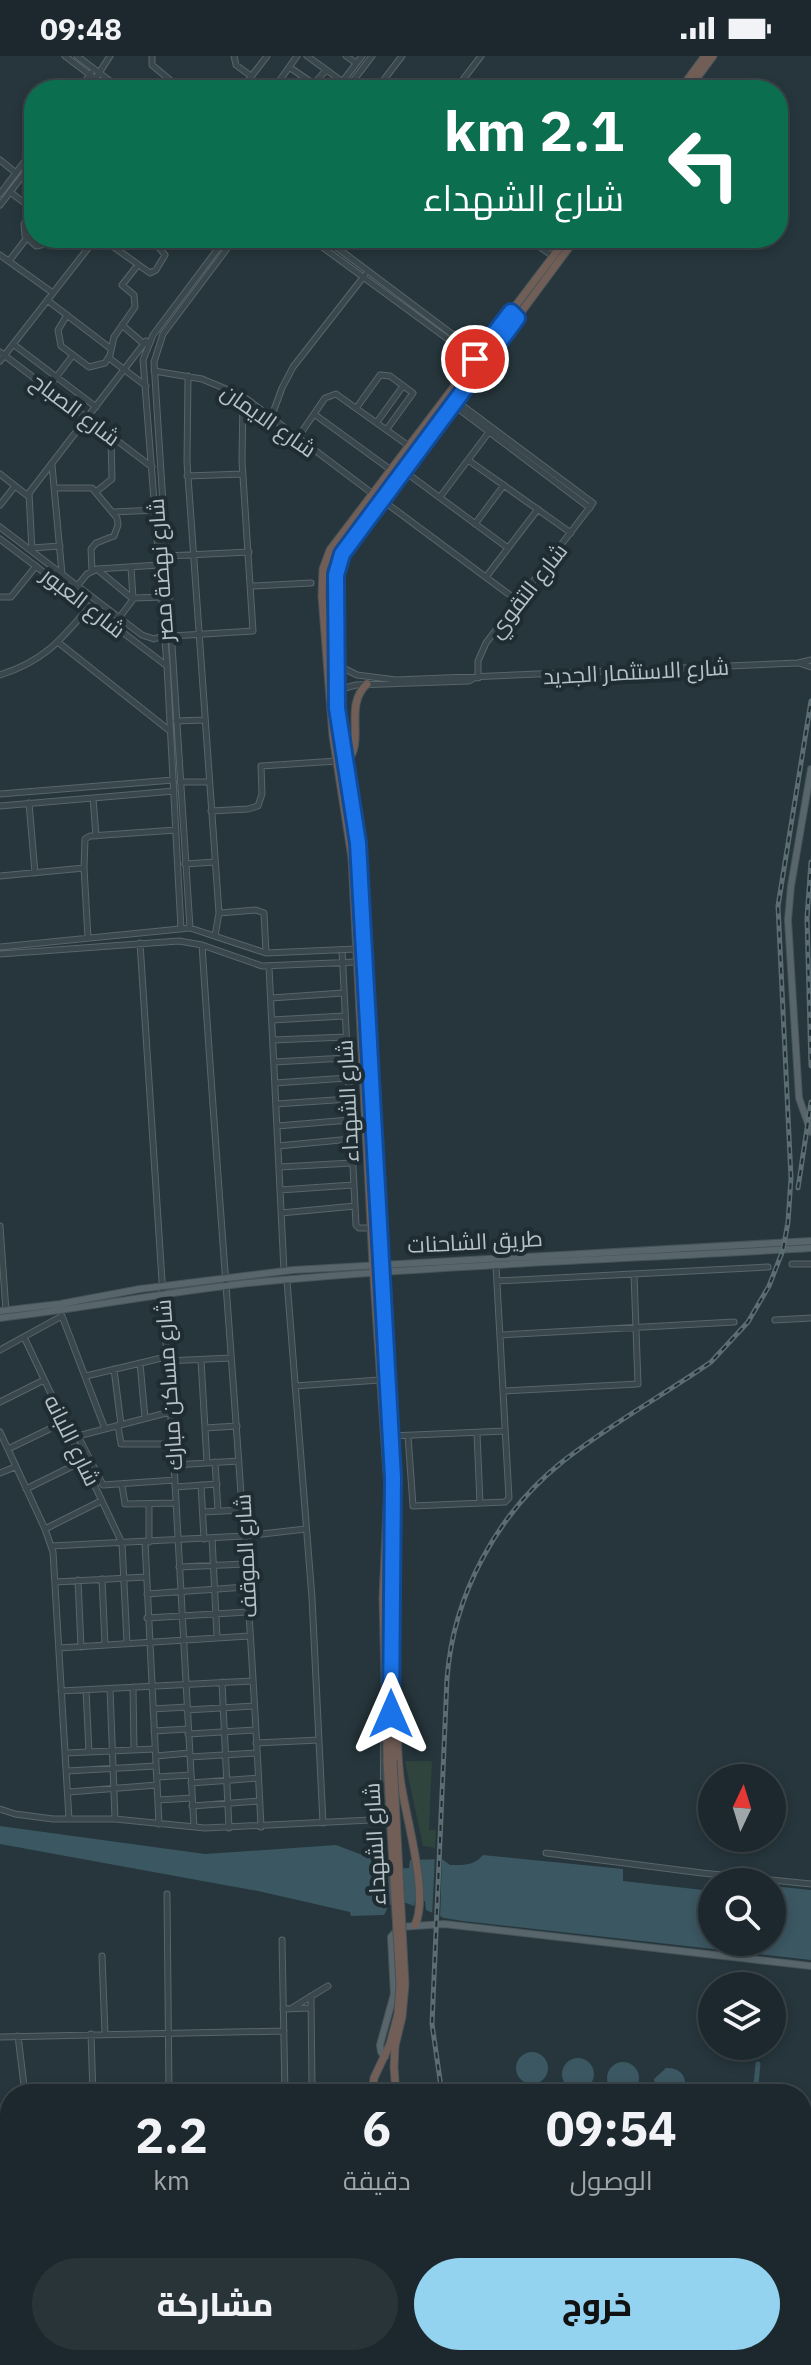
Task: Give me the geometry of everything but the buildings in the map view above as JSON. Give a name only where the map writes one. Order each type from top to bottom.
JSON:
[{"type":"highway","points":[[688,80],[707,57]]},
{"type":"highway","points":[[694,80],[707,57]]},
{"type":"highway","name":"شارع الشهداء","points":[[525,301],[559,248]]},
{"type":"highway","name":"شارع الشهداء","points":[[393,2045],[400,1984],[383,1598],[388,1488],[351,844],[337,697],[336,575],[342,554],[514,315],[568,248]]},
{"type":"highway","name":"شارع الشهداء","points":[[390,1760],[390,1599],[394,1503],[377,1269],[358,843],[331,713],[322,575],[330,550],[486,344],[514,315]]},
{"type":"highway","points":[[322,575],[330,578],[336,575]]},
{"type":"highway","points":[[322,596],[329,591],[335,593]]},
{"type":"highway","points":[[341,763],[355,751],[355,701],[367,681]]},
{"type":"highway","points":[[391,1680],[395,1695],[403,1796],[416,1850],[420,1923]]},
{"type":"highway","points":[[373,2084],[393,2045]]},
{"type":"highway","points":[[393,2045],[395,2084]]},
{"type":"main road","points":[[811,769],[788,920],[799,1098],[811,1132]]},
{"type":"main road","name":"طريق الشاحنات","points":[[3,1311],[224,1282],[284,1271],[540,1264],[811,1241]]},
{"type":"main road","name":"طريق الشاحنات","points":[[224,1282],[287,1281],[514,1256],[811,1248]]},
{"type":"main road","points":[[539,1255],[540,1264]]},
{"type":"main road","points":[[514,1256],[516,1265]]},
{"type":"main road","points":[[275,1272],[276,1281]]},
{"type":"main road","points":[[260,1274],[261,1282]]},
{"type":"main road","name":"طريق الشاحنات","points":[[0,1318],[62,1313],[162,1290]]},
{"type":"main road","points":[[385,2057],[380,2045],[394,1994],[391,1937],[400,1927],[420,1923],[444,1924],[811,1966]]},
{"type":"street","points":[[65,56],[92,72]]},
{"type":"street","points":[[77,56],[101,80]]},
{"type":"street","points":[[96,80],[110,56]]},
{"type":"street","points":[[152,56],[152,65],[170,80]]},
{"type":"street","points":[[234,56],[236,65],[251,76]]},
{"type":"street","points":[[248,80],[267,56]]},
{"type":"street","points":[[280,80],[297,56]]},
{"type":"street","points":[[307,56],[340,80]]},
{"type":"street","points":[[346,56],[356,63]]},
{"type":"street","points":[[344,80],[362,56]]},
{"type":"street","points":[[353,80],[372,56]]},
{"type":"street","points":[[384,80],[402,56]]},
{"type":"street","points":[[463,80],[481,56]]},
{"type":"street","points":[[86,80],[102,66]]},
{"type":"street","points":[[289,67],[307,80]]},
{"type":"street","points":[[318,80],[326,70]]},
{"type":"street","points":[[98,77],[104,80]]},
{"type":"street","points":[[0,160],[16,173]]},
{"type":"street","points":[[0,194],[24,162]]},
{"type":"street","points":[[0,205],[24,174]]},
{"type":"street","points":[[10,192],[24,202]]},
{"type":"street","points":[[9,261],[24,242]]},
{"type":"street","points":[[114,248],[146,273],[152,273],[164,260],[162,248]]},
{"type":"street","name":"شارع نهضة مصر","points":[[181,929],[174,791],[176,721],[172,636],[154,371],[159,341],[187,288],[216,248]]},
{"type":"street","name":"شارع نهضة مصر","points":[[190,928],[170,731],[143,360],[153,335],[182,301],[194,292],[227,248]]},
{"type":"street","points":[[331,248],[337,251]]},
{"type":"street","points":[[334,248],[475,359]]},
{"type":"street","points":[[541,248],[553,256]]},
{"type":"street","points":[[1,356],[87,249]]},
{"type":"street","points":[[0,255],[53,293]]},
{"type":"street","points":[[67,315],[59,326],[57,336],[61,346],[92,367],[102,365],[109,358],[114,337],[136,302],[134,295],[122,285],[137,266]]},
{"type":"street","points":[[366,274],[468,346],[477,348],[486,344]]},
{"type":"street","points":[[271,418],[287,377],[366,274]]},
{"type":"street","points":[[187,288],[194,292]]},
{"type":"street","points":[[47,300],[111,349]]},
{"type":"street","points":[[122,325],[144,344]]},
{"type":"street","points":[[60,546],[32,549],[28,496],[153,335]]},
{"type":"street","points":[[13,344],[96,407]]},
{"type":"street","points":[[48,388],[73,355]]},
{"type":"street","name":"شارع الصباح","points":[[1,356],[152,467]]},
{"type":"street","points":[[109,358],[146,386]]},
{"type":"street","name":"شارع الايمان","points":[[154,371],[216,383],[243,396],[373,494]]},
{"type":"street","points":[[357,407],[380,375],[387,375],[413,393],[387,429]]},
{"type":"street","points":[[188,376],[187,476],[219,913],[215,936]]},
{"type":"street","points":[[377,422],[403,386]]},
{"type":"street","points":[[303,430],[325,398],[332,394],[340,395],[409,446]]},
{"type":"street","points":[[172,636],[253,631],[243,474],[243,396]]},
{"type":"street","points":[[454,402],[489,432],[518,450]]},
{"type":"street","points":[[454,402],[518,450]]},
{"type":"street","points":[[314,414],[391,470]]},
{"type":"street","points":[[440,497],[489,432]]},
{"type":"street","points":[[97,491],[112,479],[111,436]]},
{"type":"street","name":"شارع التقوي","points":[[476,678],[481,651],[592,505],[518,450]]},
{"type":"street","points":[[468,460],[571,533]]},
{"type":"street","points":[[52,464],[62,574]]},
{"type":"street","points":[[404,470],[508,548]]},
{"type":"street","points":[[0,474],[28,496]]},
{"type":"street","points":[[187,476],[243,474]]},
{"type":"street","points":[[475,524],[504,485]]},
{"type":"street","points":[[0,505],[15,486]]},
{"type":"street","points":[[54,488],[86,486],[97,491],[118,522],[118,529],[111,538],[92,547],[95,570],[133,599],[162,597]]},
{"type":"street","points":[[382,500],[518,601]]},
{"type":"street","points":[[486,577],[538,509]]},
{"type":"street","points":[[112,512],[156,510]]},
{"type":"street","name":"شارع العبور","points":[[0,527],[151,639],[165,635]]},
{"type":"street","name":"شارع العبور","points":[[0,539],[167,666]]},
{"type":"street","points":[[167,556],[249,552]]},
{"type":"street","points":[[78,585],[95,570],[159,565]]},
{"type":"street","points":[[0,597],[11,597],[36,566]]},
{"type":"street","points":[[119,618],[133,599],[131,567]]},
{"type":"street","points":[[252,586],[311,583]]},
{"type":"street","points":[[0,675],[32,663],[59,643],[89,606]]},
{"type":"street","points":[[100,614],[105,607]]},
{"type":"street","points":[[59,643],[170,731]]},
{"type":"street","name":"شارع الاستثمار الجديد","points":[[337,697],[350,686],[367,681],[469,681],[476,678],[811,660]]},
{"type":"street","name":"شارع الاستثمار الجديد","points":[[798,663],[811,667]]},
{"type":"street","name":"شارع الاستثمار الجديد","points":[[336,664],[367,681]]},
{"type":"street","points":[[176,721],[204,720]]},
{"type":"street","points":[[211,811],[258,806],[262,794],[261,766],[341,763]]},
{"type":"street","points":[[0,794],[176,781],[209,782]]},
{"type":"street","points":[[0,806],[174,791]]},
{"type":"street","points":[[93,798],[96,836]]},
{"type":"street","points":[[29,803],[35,873]]},
{"type":"street","points":[[88,938],[85,839],[176,829]]},
{"type":"street","points":[[185,864],[215,862]]},
{"type":"street","points":[[0,876],[84,868]]},
{"type":"street","points":[[180,893],[188,893]]},
{"type":"street","points":[[219,913],[256,910],[264,913],[266,953]]},
{"type":"street","points":[[0,947],[190,928],[266,953],[356,949]]},
{"type":"street","points":[[73,940],[73,948]]},
{"type":"street","points":[[58,941],[60,949]]},
{"type":"street","points":[[0,954],[187,941],[269,967],[357,962]]},
{"type":"street","name":"شارع مساكن مبارك","points":[[140,943],[194,1827]]},
{"type":"street","points":[[233,956],[236,944]]},
{"type":"street","name":"شارع الموقف","points":[[202,945],[224,1282],[237,1426],[261,1827]]},
{"type":"street","points":[[246,961],[245,955],[250,949]]},
{"type":"street","points":[[342,950],[356,1225],[371,1228]]},
{"type":"street","points":[[269,967],[284,1271]]},
{"type":"street","points":[[271,998],[343,993]]},
{"type":"street","points":[[272,1020],[344,1016]]},
{"type":"street","points":[[273,1040],[345,1037]]},
{"type":"street","points":[[274,1062],[346,1058]]},
{"type":"street","points":[[275,1083],[347,1078]]},
{"type":"street","points":[[276,1104],[349,1099]]},
{"type":"street","points":[[277,1126],[350,1120]]},
{"type":"street","points":[[278,1146],[351,1139]]},
{"type":"street","points":[[279,1167],[352,1163]]},
{"type":"street","points":[[280,1190],[353,1185]]},
{"type":"street","points":[[281,1213],[355,1206]]},
{"type":"street","points":[[0,1228],[3,1311]]},
{"type":"street","points":[[792,1264],[811,1264]]},
{"type":"street","points":[[408,1436],[413,1506],[505,1502],[509,1498],[496,1266]]},
{"type":"street","points":[[497,1281],[768,1267]]},
{"type":"street","points":[[504,1391],[638,1384],[634,1274]]},
{"type":"street","points":[[287,1281],[306,1529],[323,1823]]},
{"type":"street","points":[[0,1350],[62,1313],[105,1429]]},
{"type":"street","points":[[775,1320],[811,1318]]},
{"type":"street","points":[[500,1335],[734,1322]]},
{"type":"street","name":"شارع اللبانه","points":[[24,1337],[64,1422],[75,1437],[83,1462],[122,1543]]},
{"type":"street","points":[[86,1376],[166,1359],[231,1358]]},
{"type":"street","points":[[201,1360],[207,1463]]},
{"type":"street","points":[[140,1363],[145,1418]]},
{"type":"street","points":[[114,1369],[121,1444],[172,1444]]},
{"type":"street","points":[[0,1402],[44,1380]]},
{"type":"street","points":[[295,1386],[380,1380]]},
{"type":"street","points":[[170,1412],[75,1437],[101,1484],[107,1486],[217,1484]]},
{"type":"street","points":[[8,1449],[64,1422]]},
{"type":"street","points":[[205,1428],[237,1426]]},
{"type":"street","points":[[390,1436],[506,1431]]},
{"type":"street","points":[[0,1432],[51,1546],[69,1819]]},
{"type":"street","points":[[477,1433],[480,1503]]},
{"type":"street","points":[[26,1489],[83,1462],[88,1456]]},
{"type":"street","points":[[174,1465],[239,1461]]},
{"type":"street","points":[[215,1462],[218,1511]]},
{"type":"street","points":[[0,1473],[15,1467]]},
{"type":"street","points":[[122,1485],[125,1504],[176,1503]]},
{"type":"street","points":[[201,1485],[213,1565],[217,1638]]},
{"type":"street","points":[[45,1529],[101,1501]]},
{"type":"street","points":[[149,1504],[147,1618],[159,1824]]},
{"type":"street","points":[[203,1512],[242,1510]]},
{"type":"street","points":[[51,1546],[208,1539],[306,1529]]},
{"type":"street","points":[[122,1543],[127,1643]]},
{"type":"street","points":[[179,1567],[245,1564]]},
{"type":"street","points":[[55,1582],[146,1577]]},
{"type":"street","points":[[102,1579],[105,1645]]},
{"type":"street","points":[[78,1580],[81,1647]]},
{"type":"street","points":[[147,1594],[246,1587]]},
{"type":"street","points":[[147,1618],[248,1612]]},
{"type":"street","points":[[59,1648],[249,1636]]},
{"type":"street","points":[[61,1691],[252,1681]]},
{"type":"street","points":[[222,1682],[229,1828]]},
{"type":"street","points":[[133,1687],[134,1750]]},
{"type":"street","points":[[110,1689],[115,1819]]},
{"type":"street","points":[[86,1690],[89,1752]]},
{"type":"street","points":[[153,1709],[254,1706]]},
{"type":"street","points":[[0,1809],[21,1815],[115,1819],[194,1827],[261,1827],[371,1820],[381,1814],[384,1805],[382,1734],[387,1720]]},
{"type":"street","points":[[154,1731],[255,1730]]},
{"type":"street","points":[[256,1743],[319,1740]]},
{"type":"street","points":[[66,1753],[134,1750],[190,1755],[257,1753]]},
{"type":"street","points":[[67,1771],[156,1766]]},
{"type":"street","points":[[157,1777],[191,1775]]},
{"type":"street","points":[[191,1783],[258,1778]]},
{"type":"street","points":[[69,1792],[157,1785]]},
{"type":"street","points":[[158,1800],[192,1798]]},
{"type":"street","points":[[192,1806],[260,1801]]},
{"type":"street","points":[[546,1853],[811,1884]]},
{"type":"street","points":[[167,1894],[169,2084]]},
{"type":"street","points":[[282,1940],[285,2084]]},
{"type":"street","points":[[102,1956],[105,2034]]},
{"type":"street","points":[[292,2008],[328,1986]]},
{"type":"street","points":[[311,1996],[312,2084]]},
{"type":"street","points":[[283,2009],[311,2008]]},
{"type":"street","points":[[0,2037],[284,2031]]},
{"type":"street","points":[[91,2034],[93,2084]]},
{"type":"street","points":[[18,2036],[24,2084]]},
{"type":"green space","points":[[405,1761],[432,1761],[429,1830],[436,1830],[435,1848],[423,1846]]},
{"type":"water","points":[[0,1826],[205,1854],[336,1845],[389,1865],[391,1869],[409,1868],[410,1860],[442,1859],[450,1865],[468,1864],[483,1855],[623,1869],[623,1881],[698,1889],[698,1947],[444,1918],[426,1910],[425,1901],[415,1901],[414,1906],[406,1903],[389,1905],[384,1915],[351,1916],[350,1912],[258,1891],[0,1844]]},
{"type":"water","points":[[786,1887],[811,1890],[811,1960],[775,1956],[786,1956]]},
{"type":"water","points":[[532,2052],[543,2057],[548,2068],[543,2079],[532,2084],[521,2079],[516,2068],[521,2057]]},
{"type":"water","points":[[572,2059],[584,2059],[593,2068],[590,2084],[566,2084],[563,2080],[563,2068]]},
{"type":"water","points":[[617,2063],[629,2063],[638,2072],[638,2084],[608,2084],[608,2072]]},
{"type":"water","points":[[666,2068],[672,2068],[683,2075],[685,2084],[655,2084],[654,2079]]},
{"type":"pier","points":[[435,1854],[442,1855],[440,1921],[432,1918]]},
{"type":"waterway","points":[[756,2084],[758,2064]]},
{"type":"railway","points":[[441,2084],[432,2024],[447,1679],[458,1617],[469,1587],[499,1531],[539,1483],[598,1436],[711,1362],[748,1322],[769,1286],[783,1250],[791,1178],[778,906],[811,701]]},
{"type":"railway","points":[[811,862],[807,918],[811,1066]]},
{"type":"railway","points":[[798,1188],[811,1102]]},
{"type":"route","points":[[391,1714],[393,1478],[358,843],[337,708],[336,575],[342,554],[517,318],[514,313],[511,312],[475,359]]}]
